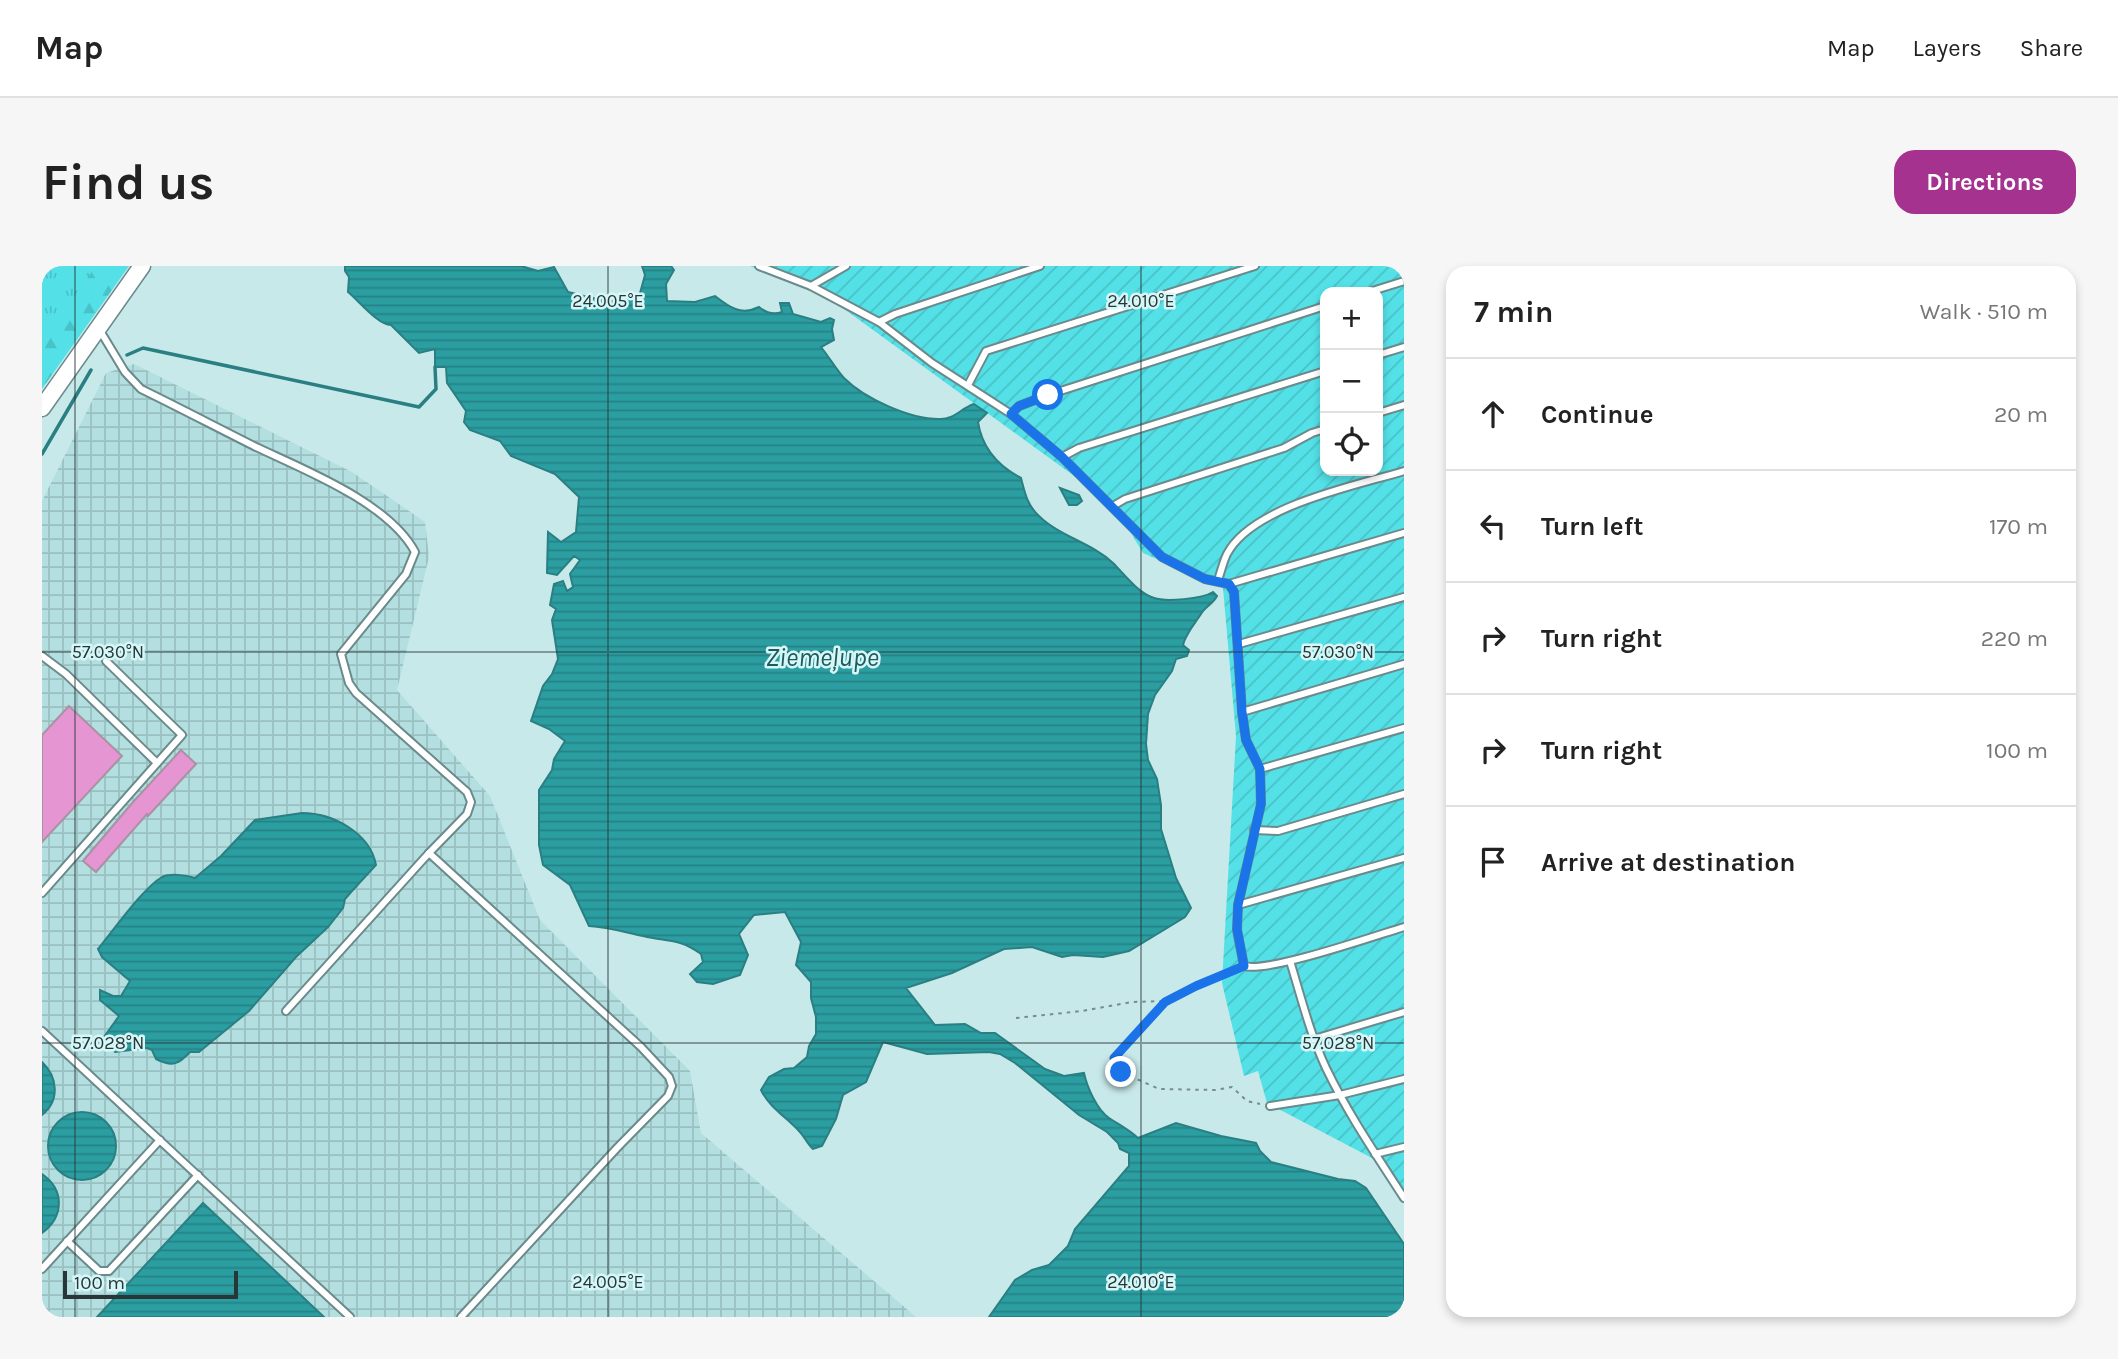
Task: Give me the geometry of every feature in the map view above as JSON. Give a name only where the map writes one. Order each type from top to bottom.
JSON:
[{"type":"street","points":[[43,405],[142,266]]},
{"type":"lane","points":[[759,266],[811,286],[878,322],[932,363],[1011,414],[1062,457],[1162,557],[1205,579],[1229,584],[1404,533]]},
{"type":"lane","points":[[811,286],[846,266]]},
{"type":"lane","points":[[878,322],[1040,266]]},
{"type":"lane","points":[[968,385],[986,351],[1255,266]]},
{"type":"lane","points":[[1383,288],[1404,281]]},
{"type":"lane","points":[[1011,414],[1019,406],[1048,395],[1320,308]]},
{"type":"lane","points":[[98,327],[125,372],[141,389],[318,475],[380,513],[407,538],[415,552],[407,575],[341,654],[349,683],[356,693],[467,792],[471,802],[467,814],[286,1011]]},
{"type":"lane","points":[[1383,353],[1404,347]]},
{"type":"lane","points":[[1062,457],[1079,448],[1320,373]]},
{"type":"lane","points":[[1383,411],[1404,405]]},
{"type":"lane","points":[[1113,506],[1125,499],[1284,448],[1320,431]]},
{"type":"lane","points":[[1218,580],[1227,554],[1245,533],[1287,506],[1404,471]]},
{"type":"lane","points":[[1229,584],[1234,592],[1246,740],[1260,769],[1261,804],[1238,905],[1237,929],[1244,966],[1251,968],[1290,961],[1404,928]]},
{"type":"lane","points":[[1239,643],[1404,597]]},
{"type":"lane","points":[[42,656],[66,674],[157,763]]},
{"type":"lane","points":[[42,893],[182,735],[106,662]]},
{"type":"lane","points":[[1242,712],[1404,664]]},
{"type":"lane","points":[[1260,769],[1404,728]]},
{"type":"lane","points":[[1254,830],[1278,831],[1404,794]]},
{"type":"lane","points":[[429,853],[641,1047],[669,1077],[672,1086],[668,1096],[461,1317]]},
{"type":"lane","points":[[1238,905],[1404,858]]},
{"type":"lane","points":[[1290,961],[1314,1039],[1340,1095],[1404,1199]]},
{"type":"lane","points":[[1314,1039],[1404,1012]]},
{"type":"lane","points":[[42,1031],[350,1317]]},
{"type":"lane","points":[[1270,1106],[1340,1095],[1404,1079]]},
{"type":"lane","points":[[42,1269],[160,1140]]},
{"type":"lane","points":[[1375,1154],[1404,1147]]},
{"type":"lane","points":[[67,1241],[99,1271],[109,1271],[198,1175]]},
{"type":"path","points":[[1244,966],[1165,1002],[1114,1058],[1121,1072],[1159,1089],[1214,1090],[1232,1087],[1247,1101],[1270,1106]]},
{"type":"path","points":[[1016,1018],[1132,1002],[1165,1002]]},
{"type":"shaded area","points":[[134,364],[352,472],[425,522],[429,557],[397,690],[490,796],[540,920],[690,1071],[701,1133],[916,1317],[42,1317],[42,501],[106,373]]},
{"type":"green space","points":[[42,266],[129,266],[42,389]]},
{"type":"green space","points":[[42,266],[96,266],[42,341]]},
{"type":"green space","points":[[750,266],[1404,266],[1404,1203],[1389,1167],[1267,1103],[1258,1071],[1244,1076],[1222,983],[1236,736],[1223,588],[1143,553],[1114,505],[829,298]]},
{"type":"water","name":"Ziemeļupe","points":[[345,266],[521,266],[538,271],[554,267],[568,292],[614,301],[632,298],[640,293],[645,275],[642,266],[671,266],[674,270],[666,284],[667,301],[695,302],[715,296],[736,309],[746,311],[759,307],[773,313],[782,312],[780,303],[789,303],[793,314],[821,322],[830,318],[834,320],[834,340],[821,347],[853,386],[888,406],[927,418],[949,418],[974,404],[987,413],[978,422],[987,448],[998,462],[1021,478],[1029,503],[1047,523],[1105,556],[1137,587],[1154,598],[1184,599],[1213,592],[1217,596],[1190,629],[1184,641],[1183,645],[1189,650],[1187,656],[1176,659],[1172,671],[1155,695],[1148,714],[1148,760],[1157,779],[1161,829],[1176,878],[1191,908],[1185,917],[1129,951],[1103,957],[1062,957],[1032,947],[1004,949],[952,973],[906,988],[935,1025],[965,1024],[981,1033],[995,1033],[1045,1069],[1064,1076],[1084,1073],[1100,1110],[1138,1138],[1176,1123],[1256,1143],[1271,1162],[1355,1181],[1366,1188],[1404,1244],[1404,1317],[989,1317],[1015,1280],[1032,1270],[1049,1265],[1068,1246],[1075,1229],[1129,1166],[1129,1153],[1120,1149],[1107,1132],[1079,1115],[1000,1054],[927,1054],[883,1042],[866,1082],[843,1095],[836,1119],[822,1146],[813,1149],[799,1131],[768,1102],[761,1090],[769,1077],[784,1069],[794,1068],[807,1057],[809,1046],[816,1034],[811,982],[796,965],[801,942],[785,912],[754,915],[739,934],[748,955],[740,975],[713,984],[697,982],[690,974],[703,962],[701,954],[680,943],[589,926],[570,885],[543,865],[539,845],[539,790],[552,770],[554,759],[565,741],[549,729],[531,721],[543,686],[558,659],[552,620],[556,609],[550,605],[554,584],[563,581],[567,591],[573,587],[570,574],[580,560],[574,556],[557,575],[547,573],[548,532],[561,542],[576,532],[579,497],[555,474],[511,456],[500,441],[470,430],[464,422],[466,411],[447,383],[446,367],[435,367],[435,349],[419,353],[391,325],[380,321],[369,312],[348,292],[349,277]]},
{"type":"water","points":[[1060,488],[1079,495],[1082,501],[1077,505],[1069,505]]},
{"type":"water","points":[[302,813],[326,817],[348,827],[366,843],[372,854],[376,865],[345,899],[343,908],[249,1011],[199,1052],[190,1052],[182,1060],[171,1064],[156,1059],[152,1050],[147,1048],[115,1052],[104,1037],[119,1016],[100,1000],[100,990],[113,996],[121,996],[130,981],[102,957],[98,949],[137,900],[162,877],[178,875],[195,878],[221,856],[255,820]]},
{"type":"water","points":[[42,1062],[51,1075],[55,1089],[52,1103],[42,1115]]},
{"type":"water","points":[[82,1112],[95,1115],[106,1122],[113,1133],[116,1146],[113,1159],[106,1170],[95,1177],[82,1180],[69,1177],[58,1170],[51,1159],[48,1146],[51,1133],[58,1122],[69,1115]]},
{"type":"water","points":[[42,1174],[55,1188],[59,1204],[55,1219],[42,1233]]},
{"type":"water","points":[[203,1203],[324,1317],[97,1317]]},
{"type":"building","points":[[69,706],[122,756],[42,842],[42,735]]},
{"type":"building","points":[[181,750],[196,764],[96,872],[83,861]]},
{"type":"waterway","points":[[127,355],[143,348],[419,407],[436,389],[435,367]]},
{"type":"waterway","points":[[42,454],[91,370]]},
{"type":"route","points":[[1048,395],[1019,406],[1011,414],[1062,457],[1162,557],[1205,579],[1229,584],[1234,592],[1239,680],[1246,740],[1260,769],[1261,804],[1238,905],[1237,929],[1244,966],[1165,1002],[1114,1058],[1121,1072]]}]
